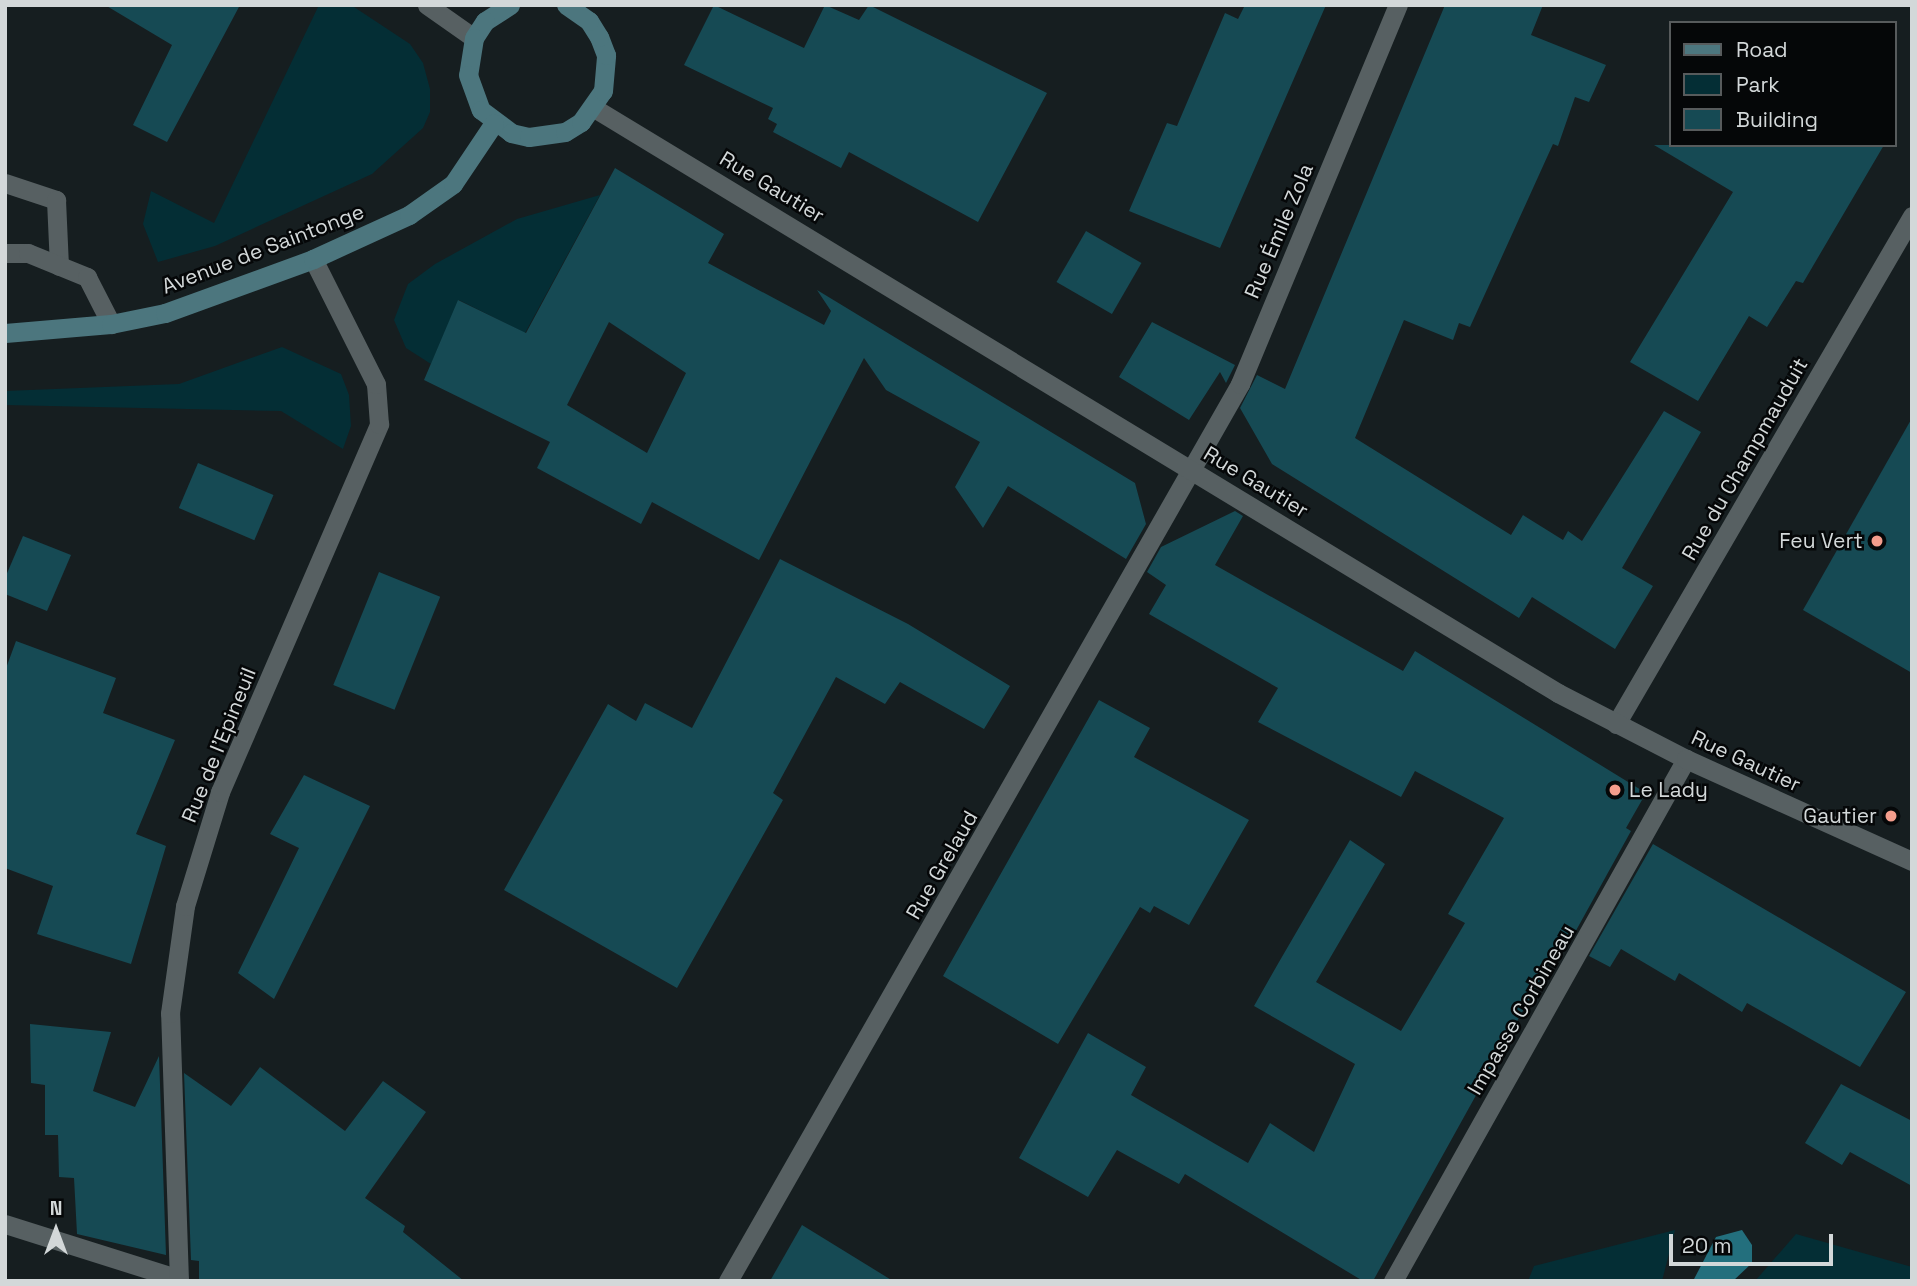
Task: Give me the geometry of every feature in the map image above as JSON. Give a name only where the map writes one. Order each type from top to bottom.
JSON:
[{"type":"main road","points":[[510,5],[485,22],[474,38],[468,75],[477,102],[494,122],[511,133],[547,136],[565,132],[594,108],[603,91],[606,55],[589,22],[573,7]]},
{"type":"main road","name":"Avenue de Saintonge","points":[[5,333],[110,324],[165,313],[313,258],[409,215],[453,184],[494,122]]},
{"type":"street","points":[[427,5],[474,38]]},
{"type":"street","name":"Rue Émile Zola","points":[[1193,471],[1240,384],[1398,5]]},
{"type":"street","name":"Rue Gautier","points":[[594,108],[1616,724],[1686,759],[1912,861]]},
{"type":"street","points":[[5,183],[56,200],[59,266]]},
{"type":"street","name":"Rue du Champmauduit","points":[[1616,724],[1912,216]]},
{"type":"street","points":[[5,253],[27,253],[87,277],[110,324]]},
{"type":"street","name":"Rue de l'Epineuil","points":[[179,1280],[170,1013],[185,906],[220,792],[379,424],[376,384],[313,258]]},
{"type":"street","name":"Rue Grelaud","points":[[728,1281],[1193,471]]},
{"type":"street","name":"Impasse Corbineau","points":[[1393,1281],[1686,759]]},
{"type":"street","points":[[5,1224],[179,1280]]},
{"type":"green space","points":[[319,5],[351,5],[410,44],[423,63],[430,89],[430,112],[423,128],[372,174],[215,246],[158,262],[143,224],[151,191],[214,223]]},
{"type":"green space","points":[[600,195],[525,333],[459,300],[431,364],[406,348],[394,320],[408,284],[435,264],[517,219]]},
{"type":"green space","points":[[282,347],[341,374],[349,395],[351,426],[343,449],[281,411],[5,405],[5,391],[179,384]]},
{"type":"green space","points":[[1675,1230],[1662,1281],[1528,1281],[1534,1266]]},
{"type":"green space","points":[[1796,1234],[1912,1267],[1912,1281],[1755,1281]]},
{"type":"water","points":[[1742,1230],[1752,1245],[1752,1263],[1733,1281],[1693,1281],[1716,1237]]},
{"type":"building","points":[[105,5],[240,5],[167,142],[133,125],[172,45]]},
{"type":"building","points":[[714,5],[804,48],[825,5],[859,20],[869,5],[1047,93],[978,222],[849,152],[841,168],[773,132],[777,124],[768,119],[773,108],[684,65]]},
{"type":"building","points":[[1245,5],[1326,5],[1220,248],[1129,211],[1167,123],[1177,126],[1225,13],[1238,19]]},
{"type":"building","points":[[1445,5],[1543,5],[1531,35],[1606,65],[1589,102],[1575,97],[1558,146],[1553,144],[1470,327],[1459,323],[1453,340],[1404,320],[1355,438],[1511,535],[1523,515],[1563,540],[1568,531],[1582,541],[1664,411],[1701,432],[1622,568],[1653,586],[1615,649],[1532,597],[1519,618],[1272,464],[1240,408],[1257,375],[1285,389]]},
{"type":"building","points":[[1654,145],[1883,147],[1803,283],[1796,281],[1767,327],[1749,316],[1698,401],[1630,362],[1733,192]]},
{"type":"building","points":[[615,168],[724,234],[708,263],[824,325],[831,311],[817,290],[1135,483],[1146,524],[1126,559],[1008,486],[983,528],[955,487],[980,442],[886,390],[864,358],[759,560],[652,502],[641,524],[537,468],[550,442],[424,380],[458,300],[526,333]],"holes":[[[609,322],[686,373],[647,453],[567,405]]]},
{"type":"building","points":[[1086,231],[1141,263],[1112,314],[1056,282]]},
{"type":"building","points":[[1152,322],[1235,365],[1226,383],[1220,372],[1189,420],[1119,377]]},
{"type":"building","name":"Feu Vert","points":[[1912,418],[1912,673],[1803,610]]},
{"type":"building","points":[[198,463],[273,495],[254,540],[179,508]]},
{"type":"building","points":[[1235,511],[1243,516],[1215,565],[1403,671],[1415,651],[1646,793],[1626,828],[1631,831],[1568,945],[1561,942],[1373,1281],[1363,1281],[1185,1174],[1179,1184],[1117,1150],[1088,1197],[1019,1158],[1088,1033],[1146,1067],[1131,1095],[1248,1163],[1270,1123],[1314,1152],[1355,1064],[1254,1006],[1279,962],[1350,840],[1385,864],[1316,982],[1401,1031],[1465,923],[1448,914],[1504,818],[1415,771],[1401,797],[1258,722],[1278,688],[1149,614],[1166,585],[1147,572],[1161,547]]},
{"type":"building","points":[[23,536],[71,555],[47,611],[5,594],[5,578]]},
{"type":"building","points":[[780,559],[908,624],[1010,686],[984,729],[900,682],[885,704],[836,677],[773,793],[783,800],[677,988],[504,890],[608,704],[636,721],[645,703],[692,728]]},
{"type":"building","points":[[379,572],[440,597],[394,710],[333,685]]},
{"type":"building","points":[[16,641],[116,678],[103,713],[175,740],[136,834],[166,846],[131,964],[37,934],[53,886],[5,868],[5,671]]},
{"type":"building","points":[[1099,700],[1150,728],[1134,757],[1249,820],[1189,925],[1154,906],[1150,913],[1140,907],[1058,1044],[943,976]]},
{"type":"building","points":[[304,775],[370,806],[274,999],[238,973],[299,848],[270,834]]},
{"type":"building","points":[[1653,844],[1906,992],[1860,1067],[1747,1003],[1742,1012],[1679,973],[1675,981],[1621,949],[1610,967],[1589,956]]},
{"type":"building","points":[[30,1024],[111,1032],[93,1091],[135,1107],[159,1056],[166,1255],[77,1234],[74,1178],[59,1177],[58,1135],[45,1135],[45,1085],[31,1083]]},
{"type":"building","points":[[260,1067],[345,1131],[383,1081],[426,1112],[365,1198],[405,1226],[403,1232],[464,1281],[199,1281],[199,1261],[191,1260],[184,1073],[231,1106]]},
{"type":"building","points":[[1841,1084],[1912,1121],[1912,1186],[1850,1152],[1842,1165],[1805,1143]]},
{"type":"building","points":[[802,1225],[893,1281],[770,1281]]},
{"type":"place","name":"Feu Vert","points":[[1877,541]]},
{"type":"place","name":"Le Lady","points":[[1615,790]]},
{"type":"place","name":"Gautier","points":[[1891,816]]}]
